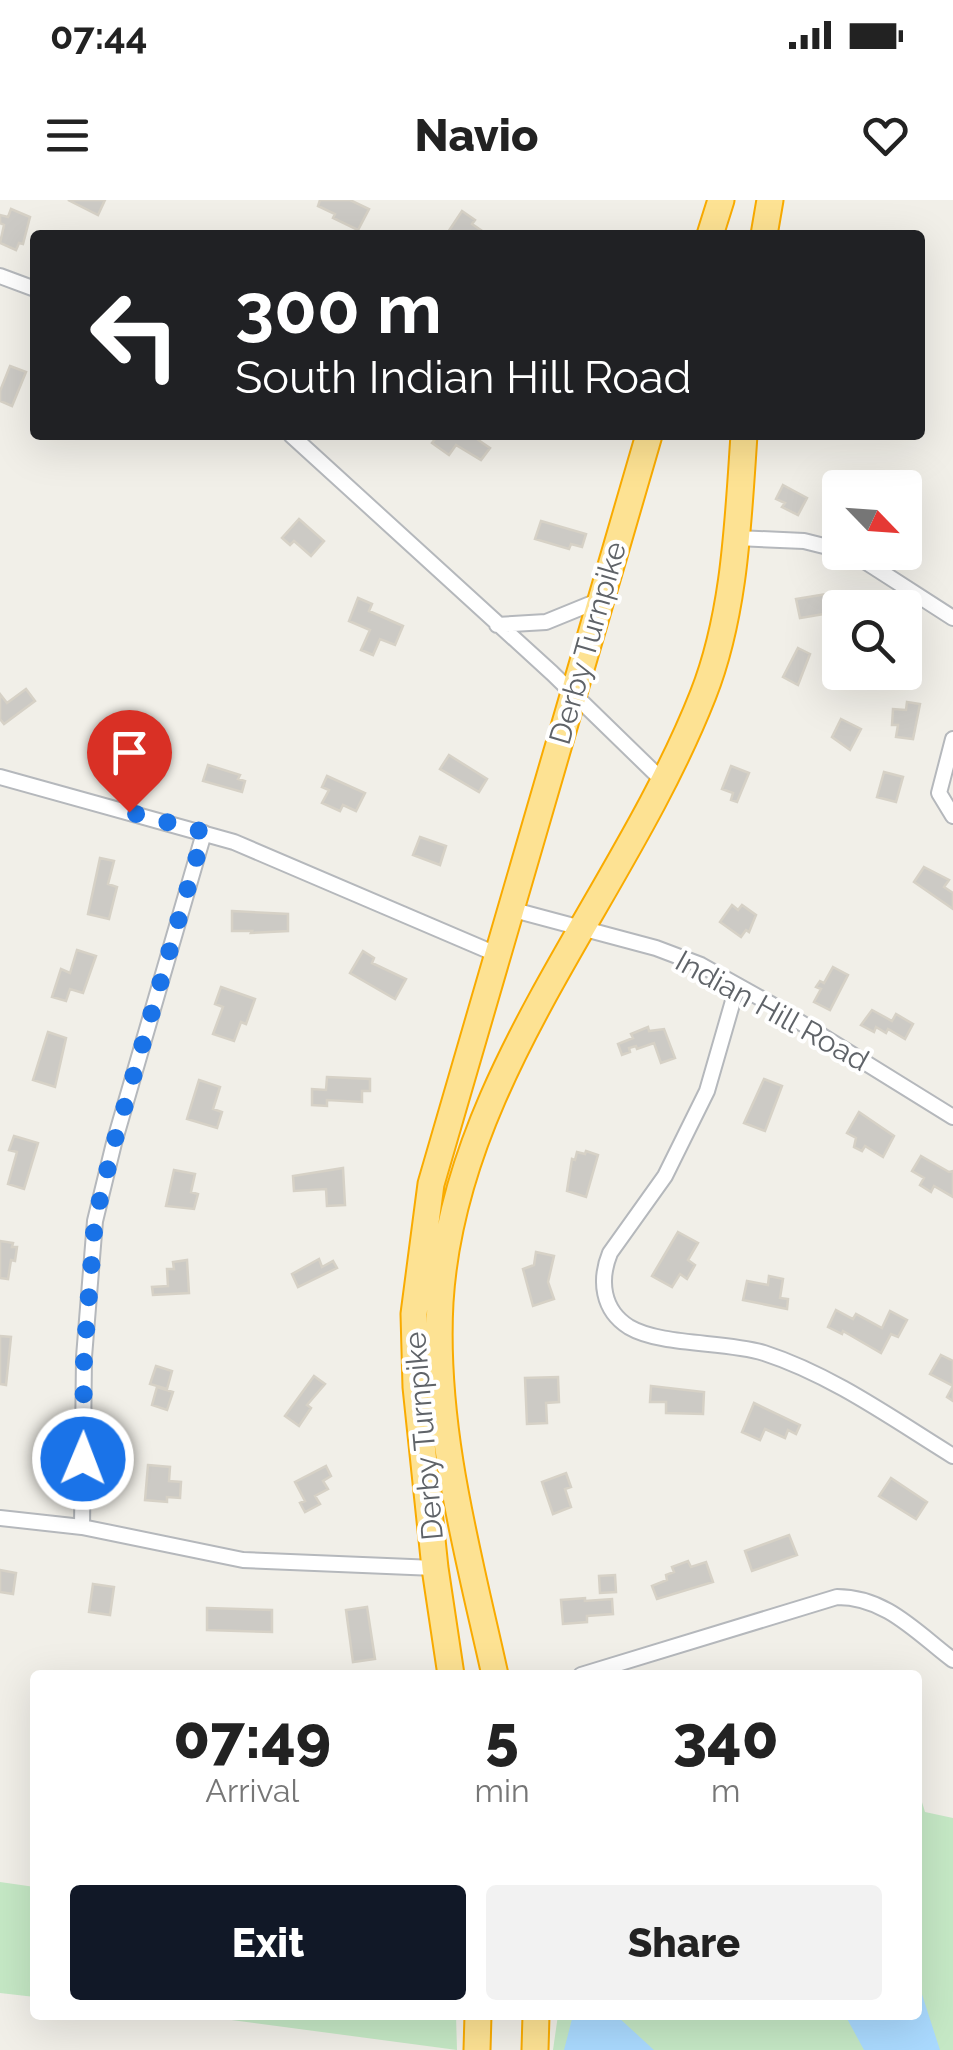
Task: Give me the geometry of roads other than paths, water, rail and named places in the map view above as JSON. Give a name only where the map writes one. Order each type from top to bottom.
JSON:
[{"type":"highway","points":[[712,230],[721,200]]},
{"type":"highway","points":[[765,230],[770,200]]},
{"type":"highway","name":"Derby Turnpike","points":[[450,1670],[416,1387],[414,1314],[431,1184],[648,440]]},
{"type":"highway","name":"Derby Turnpike","points":[[494,1670],[456,1494],[442,1397],[440,1304],[453,1218],[475,1141],[514,1056],[662,780],[705,690],[722,631],[737,538],[744,440]]},
{"type":"highway","points":[[476,2050],[478,2020]]},
{"type":"highway","points":[[535,2050],[536,2020]]},
{"type":"street","points":[[0,276],[30,287]]},
{"type":"street","points":[[295,440],[573,693],[662,780]]},
{"type":"street","points":[[737,538],[804,541],[822,546]]},
{"type":"street","points":[[878,570],[953,618]]},
{"type":"street","points":[[498,625],[546,622],[600,600]]},
{"type":"street","points":[[953,739],[939,792],[953,816]]},
{"type":"street","points":[[0,777],[234,842],[496,954]]},
{"type":"street","points":[[82,1526],[84,1357],[95,1220],[204,832]]},
{"type":"street","points":[[510,908],[581,929]]},
{"type":"street","name":"Indian Hill Road","points":[[581,929],[684,957],[769,1003],[953,1117]]},
{"type":"street","points":[[737,987],[707,1091],[664,1176],[604,1267],[606,1301],[628,1326],[644,1333],[727,1344],[795,1364],[953,1456]]},
{"type":"street","points":[[0,1518],[82,1526],[244,1560],[436,1568]]},
{"type":"street","points":[[597,1670],[837,1597],[859,1597],[879,1604],[953,1660]]},
{"type":"water","points":[[922,1994],[940,2050],[864,2050],[848,2020],[922,2020]]},
{"type":"water","points":[[572,2020],[621,2020],[654,2050],[564,2050]]}]
